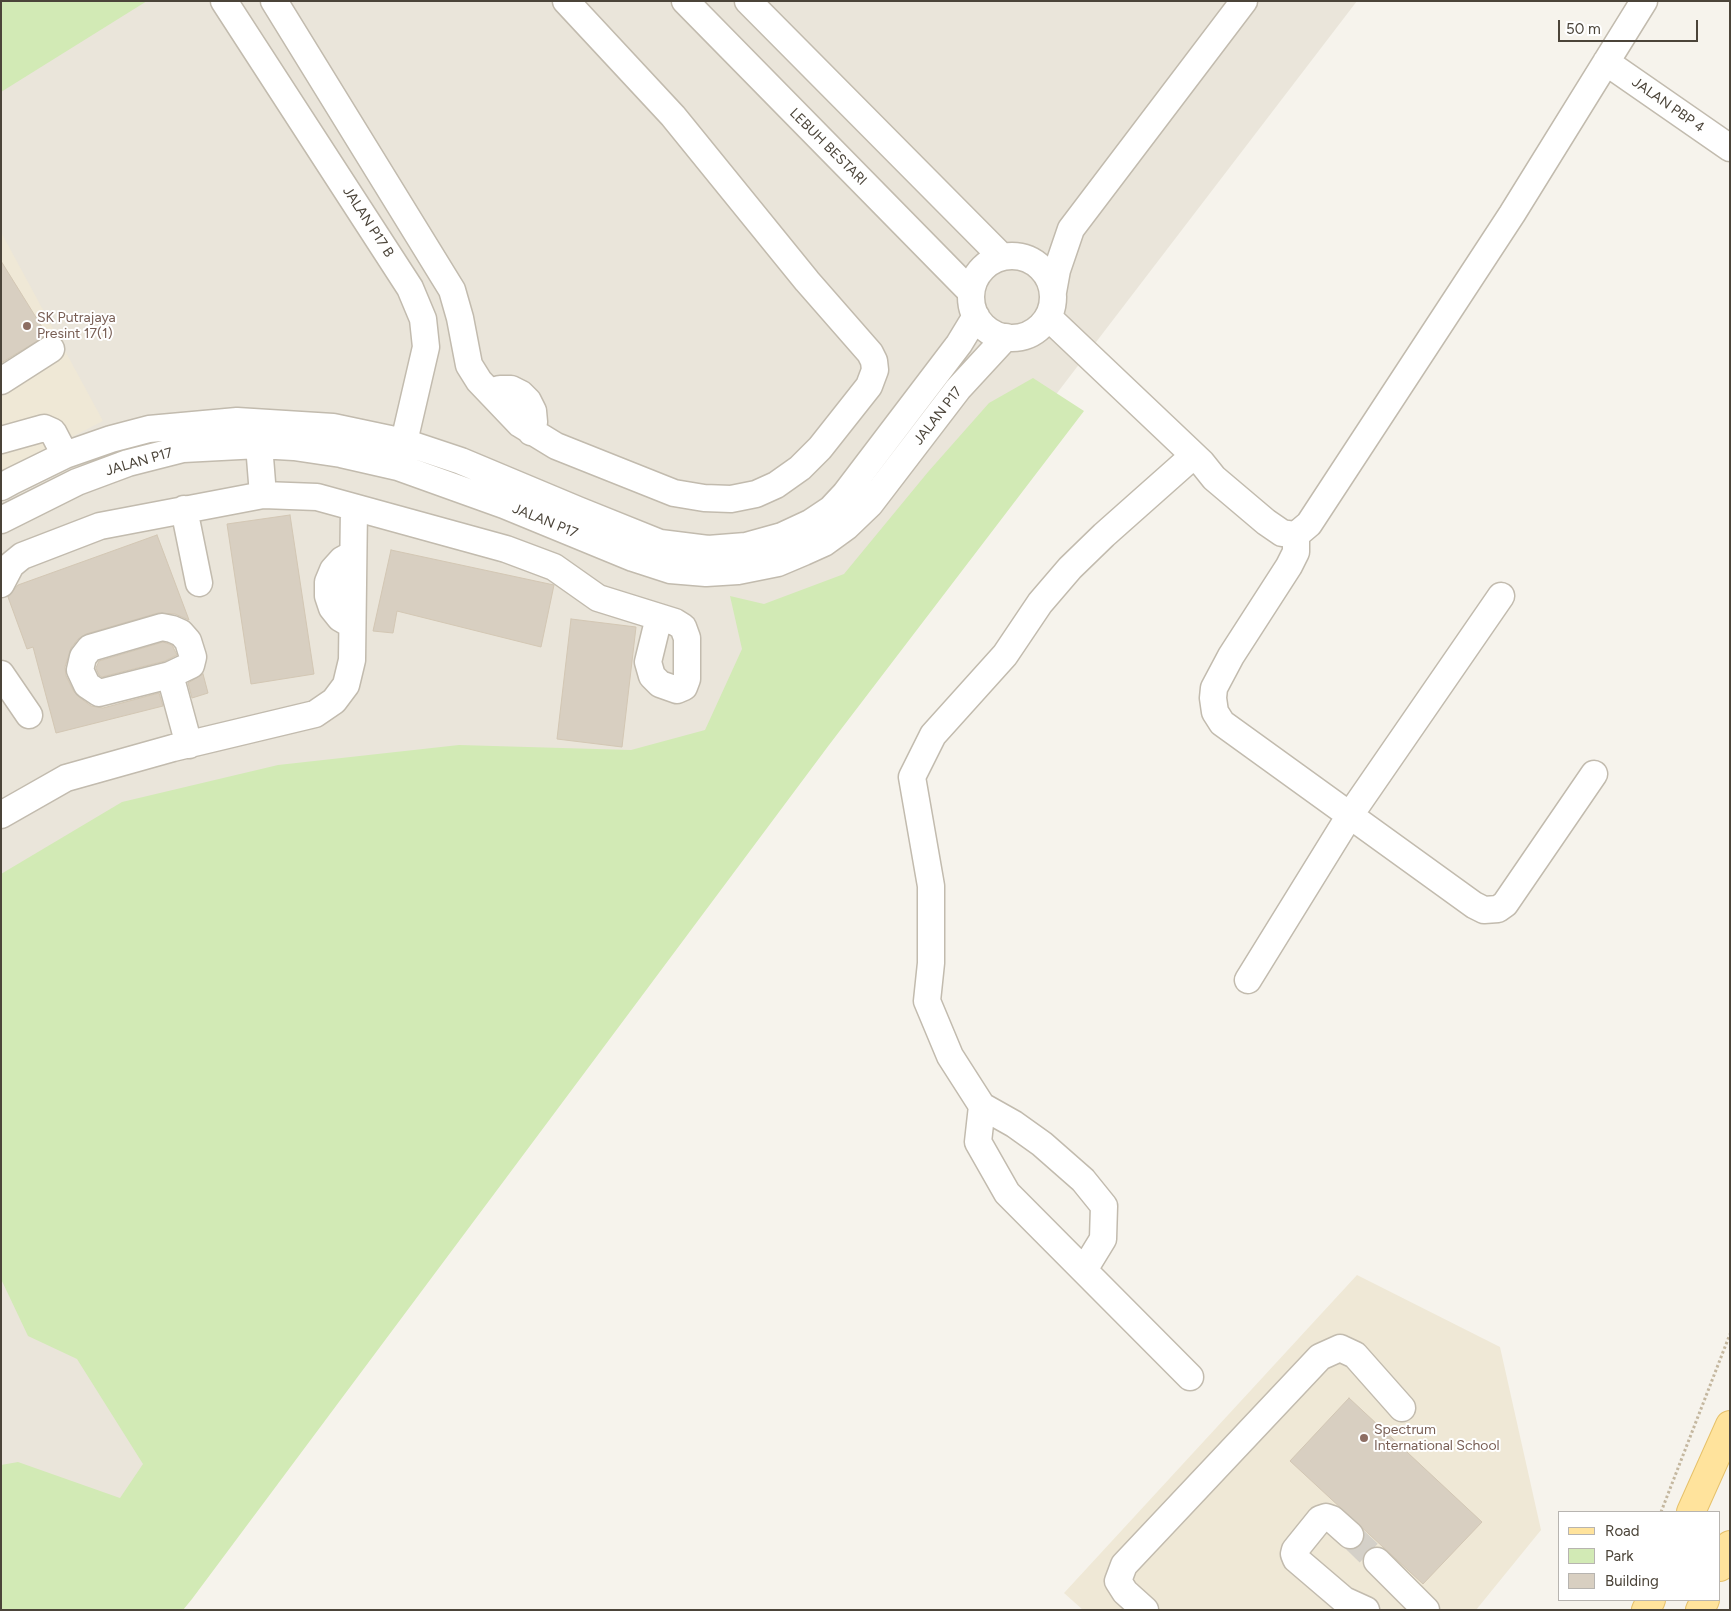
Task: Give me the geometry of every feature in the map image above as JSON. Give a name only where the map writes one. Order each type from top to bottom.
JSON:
[{"type":"main road","points":[[1691,1511],[1730,1425]]},
{"type":"main road","points":[[1721,1565],[1730,1545]]},
{"type":"street","name":"JALAN P17 B","points":[[224,1],[410,288],[423,319],[426,347],[398,467]]},
{"type":"street","points":[[274,1],[452,290],[460,318],[469,365],[490,392],[520,424],[556,446],[674,493],[704,498],[731,499],[756,494],[776,485],[800,468],[820,448],[869,386],[875,370],[874,361],[870,353],[807,282],[673,116],[566,1]]},
{"type":"street","name":"LEBUH BESTARI","points":[[685,1],[974,304]]},
{"type":"street","points":[[748,1],[1013,258],[1041,268],[1051,283],[1051,305],[1214,478],[1266,522],[1282,533],[1296,535]]},
{"type":"street","points":[[1594,774],[1505,904],[1498,909],[1484,910],[1474,905],[1222,723],[1215,712],[1212,698],[1214,688],[1231,656],[1289,566],[1296,552],[1296,535],[1308,524],[1341,475],[1512,214],[1644,1]]},
{"type":"street","points":[[1071,229],[1046,246],[1013,258],[987,264],[976,277],[974,304],[984,326],[994,334],[1018,338],[1029,335],[1044,324],[1051,305],[1057,270],[1071,229],[1240,2]]},
{"type":"street","name":"JALAN PBP 4","points":[[1606,62],[1730,148]]},
{"type":"street","points":[[348,120],[362,124],[374,132],[383,144],[388,157],[390,172],[387,186]]},
{"type":"street","points":[[335,171],[368,152]]},
{"type":"street","name":"JALAN P17","points":[[1,488],[65,455],[111,439],[149,429],[237,421],[333,427],[404,442],[461,460],[660,543],[708,549],[746,546],[782,536],[810,523],[831,509],[845,494],[959,344],[974,304]]},
{"type":"street","name":"JALAN P17","points":[[1,520],[76,482],[128,463],[183,449],[259,445],[340,454],[398,467],[504,505],[633,558],[670,570],[706,574],[738,571],[778,563],[824,543],[846,527],[870,504],[958,389],[1006,337]]},
{"type":"street","points":[[1,381],[51,349]]},
{"type":"street","points":[[1,440],[44,428],[53,432],[65,455]]},
{"type":"street","points":[[259,445],[263,495]]},
{"type":"street","points":[[1084,1270],[1103,1239],[1104,1206],[1082,1180],[1042,1144],[1014,1124],[982,1106],[950,1056],[927,1001],[931,963],[931,886],[912,777],[933,735],[1005,655],[1040,603],[1070,568],[1104,535],[1193,456]]},
{"type":"street","points":[[1,584],[11,565],[22,556],[100,526],[263,495],[317,497],[506,548],[554,566],[598,598],[659,617]]},
{"type":"street","points":[[1,815],[66,778],[173,748],[315,714],[334,701],[352,694],[346,685],[352,660],[354,508]]},
{"type":"street","points":[[184,509],[199,583]]},
{"type":"street","points":[[1248,980],[1350,815],[1501,596]]},
{"type":"street","points":[[1,674],[28,715]]},
{"type":"street","points":[[170,675],[189,745]]},
{"type":"street","points":[[982,1106],[978,1142],[1007,1193],[1190,1377]]},
{"type":"street","points":[[1145,1610],[1126,1592],[1118,1581],[1124,1565],[1320,1357],[1340,1348],[1355,1355],[1402,1408]]},
{"type":"street","points":[[1349,1607],[1296,1559],[1294,1554],[1295,1550],[1320,1520],[1326,1517],[1332,1519],[1350,1535]]},
{"type":"street","points":[[1377,1561],[1426,1610]]},
{"type":"path","points":[[1661,1511],[1730,1334]]},
{"type":"shaded area","points":[[1,1],[1357,1],[126,1610],[1,1610]]},
{"type":"shaded area","name":"SK Putrajaya Presint 17(1)","points":[[1,232],[103,421],[1,473]]},
{"type":"shaded area","name":"Spectrum International School","points":[[1357,1275],[1500,1347],[1541,1530],[1476,1610],[1083,1610],[1064,1593]]},
{"type":"green space","points":[[1,1],[147,1],[1,92]]},
{"type":"green space","points":[[1033,378],[1084,411],[829,745],[183,1610],[1,1610],[1,1465],[18,1462],[120,1498],[143,1464],[77,1359],[28,1336],[1,1279],[1,874],[122,802],[278,765],[459,745],[631,750],[705,730],[742,649],[730,596],[764,604],[844,574],[928,472],[989,403]]},
{"type":"building","points":[[1,261],[47,335],[1,363]]},
{"type":"building","points":[[290,515],[314,674],[251,684],[227,524]]},
{"type":"building","points":[[157,535],[189,620],[175,614],[158,613],[86,634],[78,639],[71,648],[65,667],[66,676],[74,692],[91,706],[103,708],[159,693],[163,706],[56,733],[33,647],[27,649],[8,597],[18,585]]},
{"type":"building","points":[[391,550],[554,585],[541,647],[397,611],[393,633],[373,631]]},
{"type":"building","points":[[571,619],[636,627],[622,747],[557,739]]},
{"type":"building","points":[[163,642],[172,645],[177,655],[165,661],[102,677],[99,675],[96,668],[99,661]]},
{"type":"building","points":[[203,674],[208,693],[192,698],[188,683]]},
{"type":"building","points":[[1349,1398],[1482,1522],[1423,1584],[1290,1461]]},
{"type":"tunnel","points":[[1350,1535],[1377,1561]]},
{"type":"place","name":"SK Putrajaya Presint 17(1)","points":[[27,326]]},
{"type":"place","name":"Spectrum International School","points":[[1364,1438]]}]
